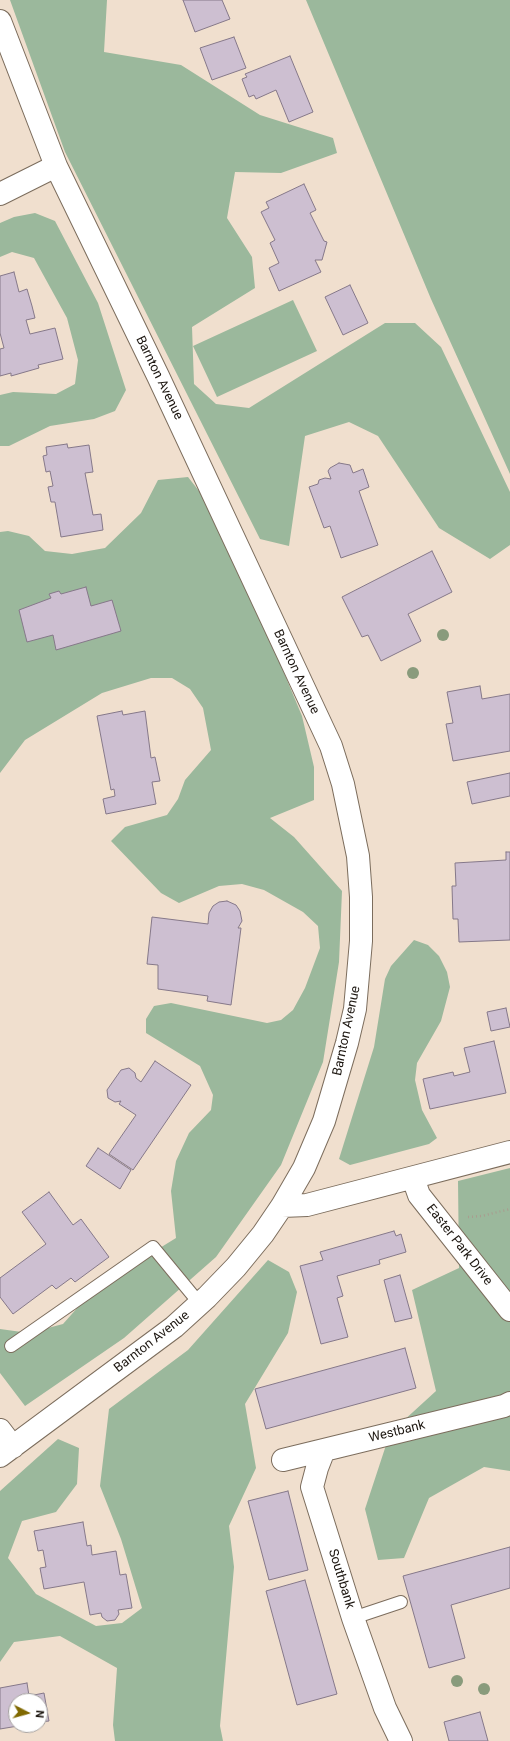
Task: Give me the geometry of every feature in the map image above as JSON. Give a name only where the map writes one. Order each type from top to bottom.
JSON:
[{"type":"street","name":"Barnton Avenue","points":[[0,21],[56,166],[161,382],[331,746],[343,784],[352,822],[358,856],[361,904],[361,941],[355,1009],[348,1044],[324,1121],[304,1168],[282,1206],[263,1234],[236,1268],[200,1304],[174,1327],[4,1444]]},
{"type":"street","points":[[0,194],[56,166]]},
{"type":"street","points":[[282,1206],[307,1205],[510,1152]]},
{"type":"street","name":"Easter Park Drive","points":[[413,1178],[419,1195],[510,1310]]},
{"type":"street","name":"Westbank","points":[[282,1460],[504,1406],[510,1403]]},
{"type":"street","name":"Southbank","points":[[324,1450],[316,1468],[312,1488],[353,1618],[385,1708],[401,1741]]},
{"type":"lane","points":[[11,1346],[153,1247],[200,1304]]},
{"type":"lane","points":[[353,1618],[401,1602]]},
{"type":"path","points":[[440,1220],[482,1216],[510,1209]]},
{"type":"green space","points":[[10,0],[107,0],[104,52],[181,65],[260,115],[333,138],[337,153],[281,173],[235,172],[227,218],[252,257],[255,288],[192,327],[194,384],[216,404],[249,408],[385,323],[415,323],[441,347],[510,492],[510,545],[490,559],[439,528],[378,436],[349,422],[305,436],[289,546],[260,539],[65,152]]},
{"type":"green space","points":[[306,0],[510,0],[510,474],[431,299]]},
{"type":"green space","points":[[35,213],[55,221],[98,303],[126,390],[115,411],[94,419],[50,426],[9,446],[0,446],[0,395],[13,392],[56,394],[75,384],[78,360],[67,318],[34,258],[12,252],[0,257],[0,223],[14,217]]},
{"type":"green space","points":[[293,300],[317,351],[217,397],[193,346]]},
{"type":"green space","points":[[188,477],[210,505],[245,579],[302,716],[314,767],[314,800],[270,818],[294,837],[342,891],[339,962],[323,1062],[281,1165],[216,1257],[124,1338],[25,1406],[0,1373],[0,1329],[29,1333],[63,1324],[95,1288],[176,1238],[171,1191],[176,1161],[189,1133],[211,1110],[213,1095],[200,1066],[146,1033],[146,1019],[154,1006],[171,1003],[267,1023],[281,1020],[293,1010],[305,988],[320,948],[318,926],[303,912],[264,890],[242,884],[219,886],[179,903],[161,893],[111,841],[125,827],[167,815],[178,799],[185,780],[211,750],[203,708],[190,689],[172,678],[151,678],[102,693],[25,740],[0,773],[0,532],[8,531],[29,536],[45,551],[72,554],[105,548],[141,513],[158,480]]},
{"type":"green space","points":[[414,940],[428,945],[439,956],[447,972],[450,987],[441,1021],[417,1063],[415,1080],[422,1110],[437,1138],[429,1144],[350,1165],[339,1159],[374,1047],[385,979],[391,966]]},
{"type":"green space","points":[[510,1168],[510,1471],[484,1467],[429,1498],[404,1558],[378,1560],[365,1509],[390,1433],[436,1391],[412,1290],[459,1268],[458,1181]]},
{"type":"green space","points":[[268,1260],[289,1272],[297,1292],[288,1333],[245,1404],[256,1468],[229,1526],[234,1567],[220,1726],[223,1741],[115,1741],[113,1725],[117,1668],[60,1636],[14,1642],[0,1662],[0,1491],[58,1439],[79,1448],[77,1484],[56,1512],[22,1521],[8,1558],[36,1594],[96,1626],[122,1623],[142,1608],[121,1539],[100,1486],[109,1409],[188,1350]]},
{"type":"building","points":[[183,0],[222,0],[230,19],[195,32]]},
{"type":"building","points":[[234,37],[246,68],[212,80],[200,48]]},
{"type":"building","points":[[290,56],[313,112],[289,122],[276,90],[256,99],[254,95],[249,97],[242,79],[247,77],[245,74]]},
{"type":"building","points":[[304,184],[316,210],[310,213],[324,241],[327,242],[322,260],[315,260],[321,272],[279,291],[269,268],[279,263],[270,243],[275,240],[261,212],[269,208],[266,202]]},
{"type":"building","points":[[14,272],[19,292],[27,289],[32,306],[35,318],[26,320],[30,334],[55,328],[63,359],[38,365],[39,368],[11,376],[11,373],[0,376],[0,349],[4,348],[0,333],[0,276]]},
{"type":"building","points":[[350,285],[368,323],[343,335],[325,297]]},
{"type":"building","points":[[67,444],[68,448],[89,445],[93,472],[85,473],[93,515],[101,514],[103,530],[61,537],[55,502],[51,502],[48,487],[53,486],[50,471],[46,472],[43,456],[47,455],[46,447]]},
{"type":"building","points":[[339,463],[350,465],[353,473],[363,469],[369,487],[359,491],[378,545],[341,558],[330,526],[324,528],[309,487],[318,484],[319,480],[325,478],[331,479],[328,471],[330,468]]},
{"type":"building","points":[[432,551],[452,592],[408,614],[421,641],[381,661],[368,635],[362,637],[342,597]]},
{"type":"building","points":[[86,587],[91,606],[112,600],[121,631],[56,650],[53,635],[27,642],[19,610],[51,598],[49,594],[59,591],[61,594]]},
{"type":"building","points":[[480,686],[482,699],[510,694],[510,751],[453,761],[446,724],[453,723],[447,692]]},
{"type":"building","points":[[122,711],[123,715],[145,711],[151,758],[155,757],[160,781],[152,782],[156,804],[106,814],[103,799],[115,796],[114,789],[111,790],[97,716]]},
{"type":"building","points":[[510,773],[510,796],[472,804],[467,782]]},
{"type":"building","points":[[506,852],[510,852],[510,940],[459,942],[458,919],[453,919],[452,886],[456,886],[455,863],[506,860]]},
{"type":"building","points":[[227,901],[236,905],[240,911],[242,921],[238,928],[241,928],[231,1005],[207,1001],[208,996],[158,989],[158,965],[147,964],[152,917],[208,924],[209,913],[213,906],[219,902]]},
{"type":"building","points":[[506,1008],[510,1027],[491,1031],[487,1012]]},
{"type":"building","points":[[494,1041],[506,1093],[430,1109],[423,1079],[453,1072],[454,1076],[470,1072],[464,1048]]},
{"type":"building","points":[[155,1061],[191,1085],[133,1170],[109,1154],[136,1115],[119,1104],[121,1101],[115,1102],[108,1098],[107,1090],[121,1070],[129,1068],[135,1073],[136,1078],[141,1082]]},
{"type":"building","points":[[98,1148],[131,1170],[120,1189],[86,1166]]},
{"type":"building","points":[[49,1192],[73,1225],[81,1219],[109,1257],[75,1282],[71,1278],[56,1289],[52,1285],[13,1314],[0,1297],[0,1278],[46,1244],[22,1212]]},
{"type":"building","points":[[394,1231],[396,1236],[401,1234],[406,1252],[379,1260],[380,1264],[337,1276],[343,1296],[337,1298],[348,1337],[321,1344],[300,1266],[323,1260],[320,1252]]},
{"type":"building","points":[[400,1275],[412,1318],[395,1322],[384,1280]]},
{"type":"building","points":[[405,1348],[416,1388],[266,1429],[255,1389]]},
{"type":"building","points":[[288,1491],[308,1570],[269,1580],[248,1501]]},
{"type":"building","points":[[83,1522],[87,1546],[91,1545],[92,1555],[116,1551],[120,1575],[126,1574],[132,1608],[118,1610],[119,1614],[115,1620],[107,1621],[102,1617],[101,1613],[90,1615],[84,1582],[44,1589],[40,1568],[46,1567],[43,1550],[38,1551],[34,1531]]},
{"type":"building","points":[[510,1547],[510,1588],[451,1605],[465,1658],[429,1668],[403,1576]]},
{"type":"building","points":[[305,1580],[337,1694],[297,1705],[266,1591]]},
{"type":"building","points":[[27,1683],[29,1693],[8,1693],[8,1728],[0,1729],[0,1688]]},
{"type":"building","points":[[480,1712],[488,1741],[449,1741],[444,1722]]}]
